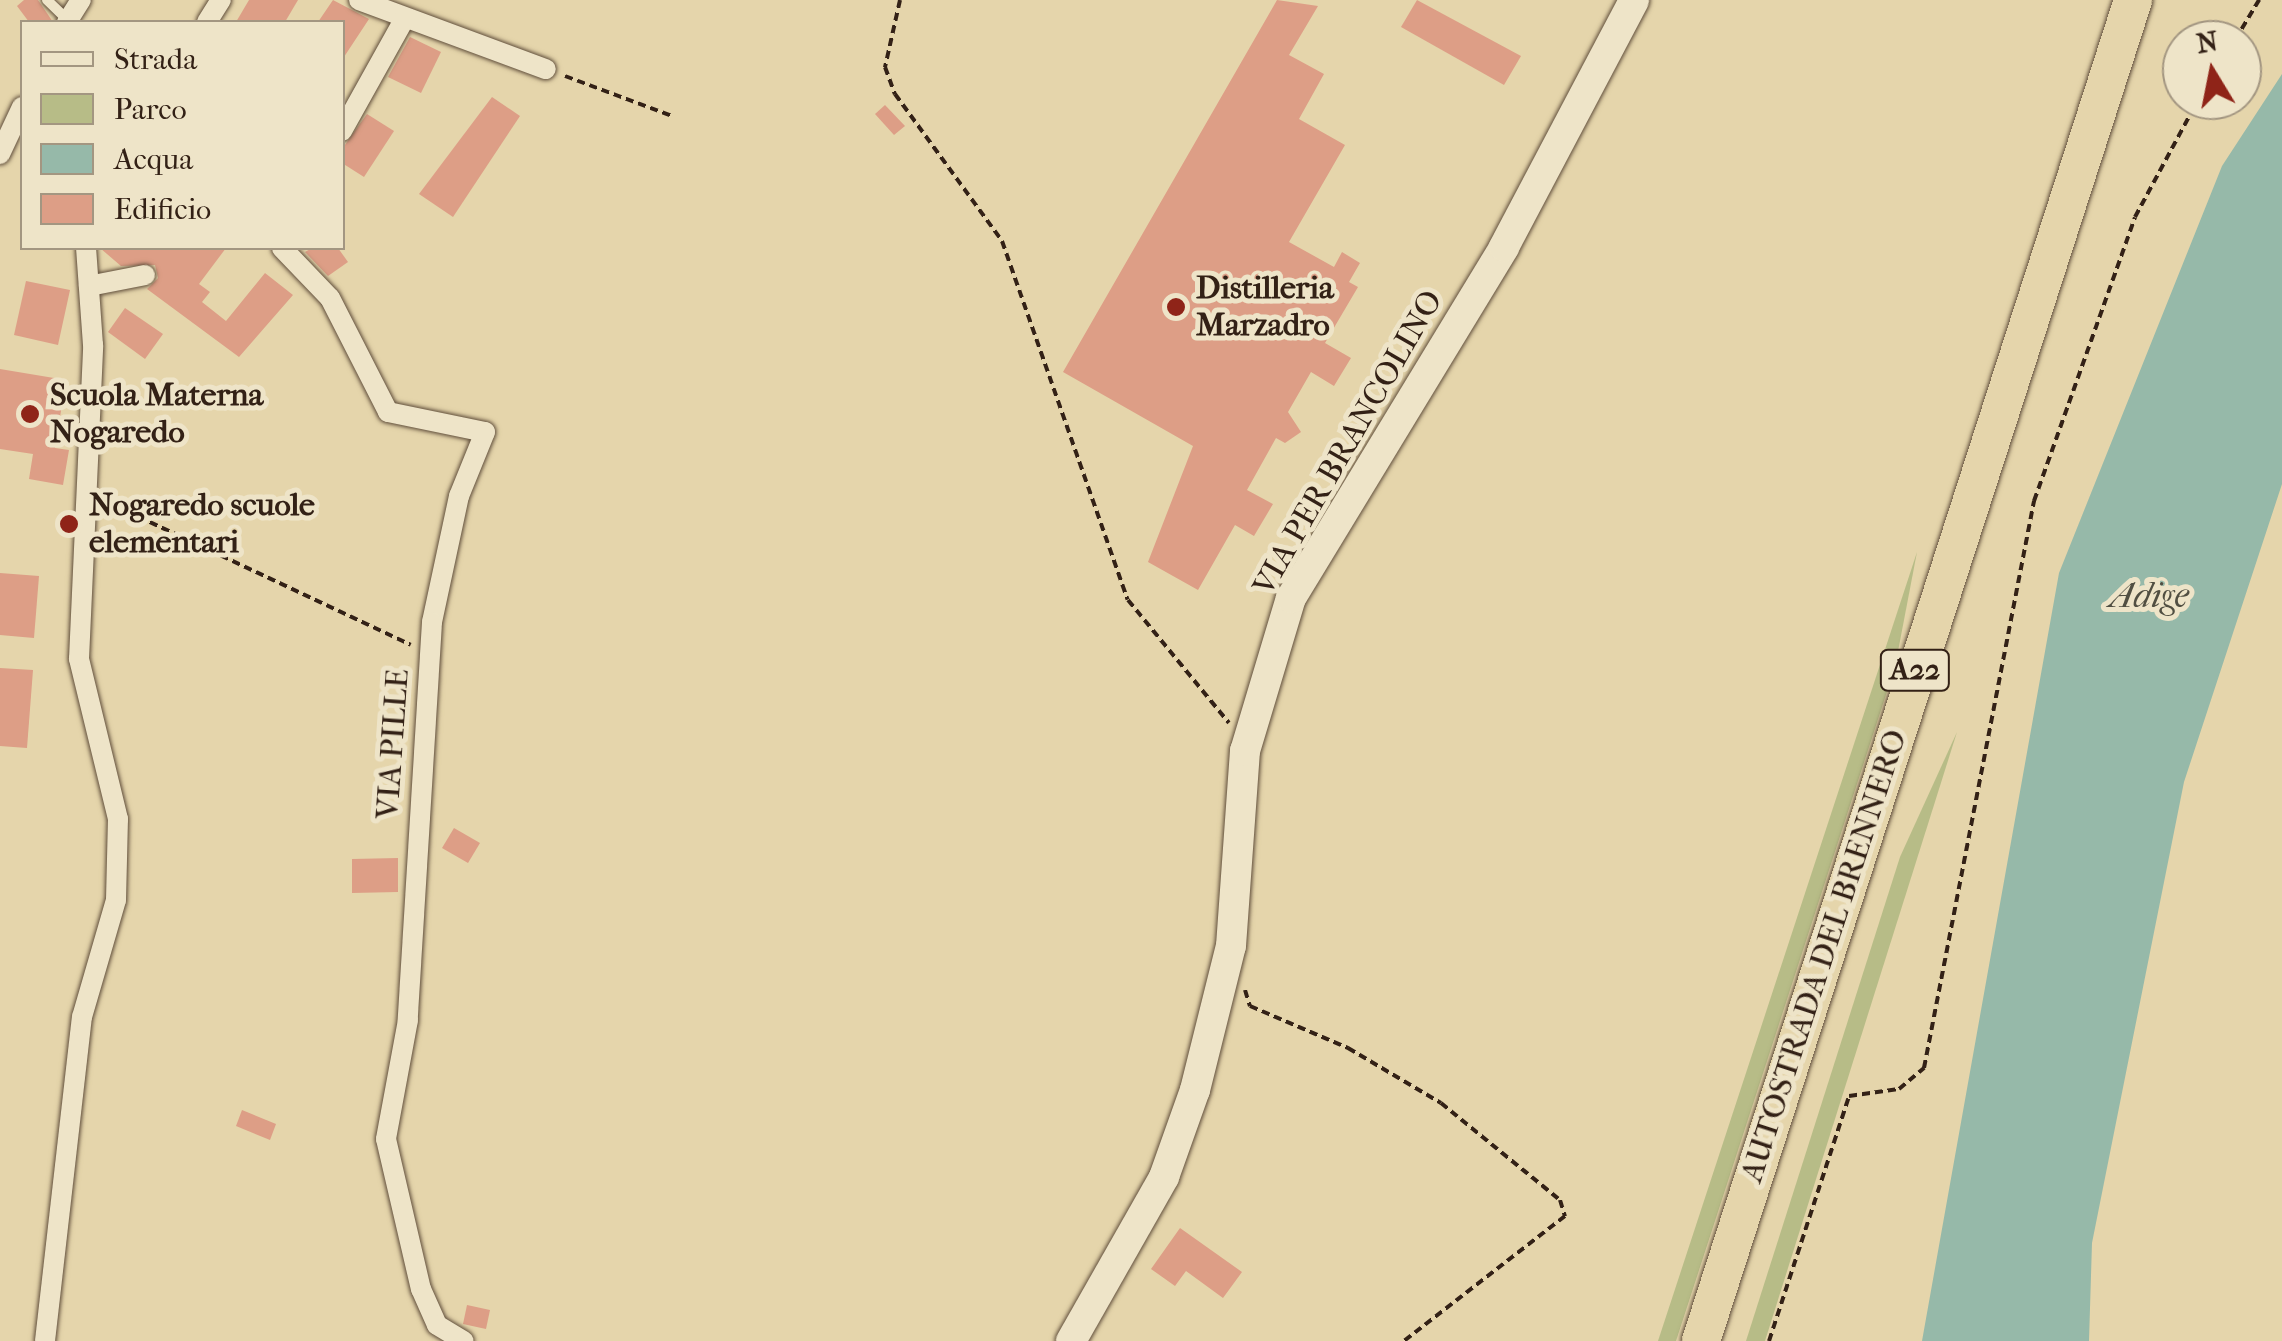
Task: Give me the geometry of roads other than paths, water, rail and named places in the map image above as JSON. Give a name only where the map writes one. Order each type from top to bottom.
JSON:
[{"type":"highway","name":"AUTOSTRADA DEL BRENNERO","points":[[1701,1341],[2133,0]]},
{"type":"highway","name":"AUTOSTRADA DEL BRENNERO","points":[[1725,1341],[2156,0]]},
{"type":"main road","name":"VIA PER BRANCOLINO","points":[[1071,1341],[1164,1177],[1230,946],[1250,735],[1291,598],[1504,247],[1634,0]]},
{"type":"street","points":[[359,0],[546,69]]},
{"type":"street","points":[[345,126],[405,18]]},
{"type":"street","points":[[0,154],[20,111]]},
{"type":"street","points":[[45,1341],[82,1017],[116,900],[118,819],[79,658],[87,492],[86,250]]},
{"type":"street","name":"VIA PILLE","points":[[284,250],[330,298],[388,412],[486,432],[459,496],[429,654],[408,1020],[386,1138],[421,1289],[437,1325],[464,1341]]},
{"type":"street","points":[[88,286],[145,275]]},
{"type":"lane","points":[[46,0],[67,20]]},
{"type":"water","name":"Adige","points":[[2282,74],[2282,484],[2184,782],[2092,1243],[2089,1341],[1922,1341],[2059,573],[2222,166],[2252,120],[2262,120],[2262,105]]},
{"type":"place","name":"Distilleria Marzadro","points":[[1176,307]]},
{"type":"place","name":"Scuola Materna Nogaredo","points":[[30,414]]},
{"type":"place","name":"Nogaredo scuole elementari","points":[[69,524]]}]
